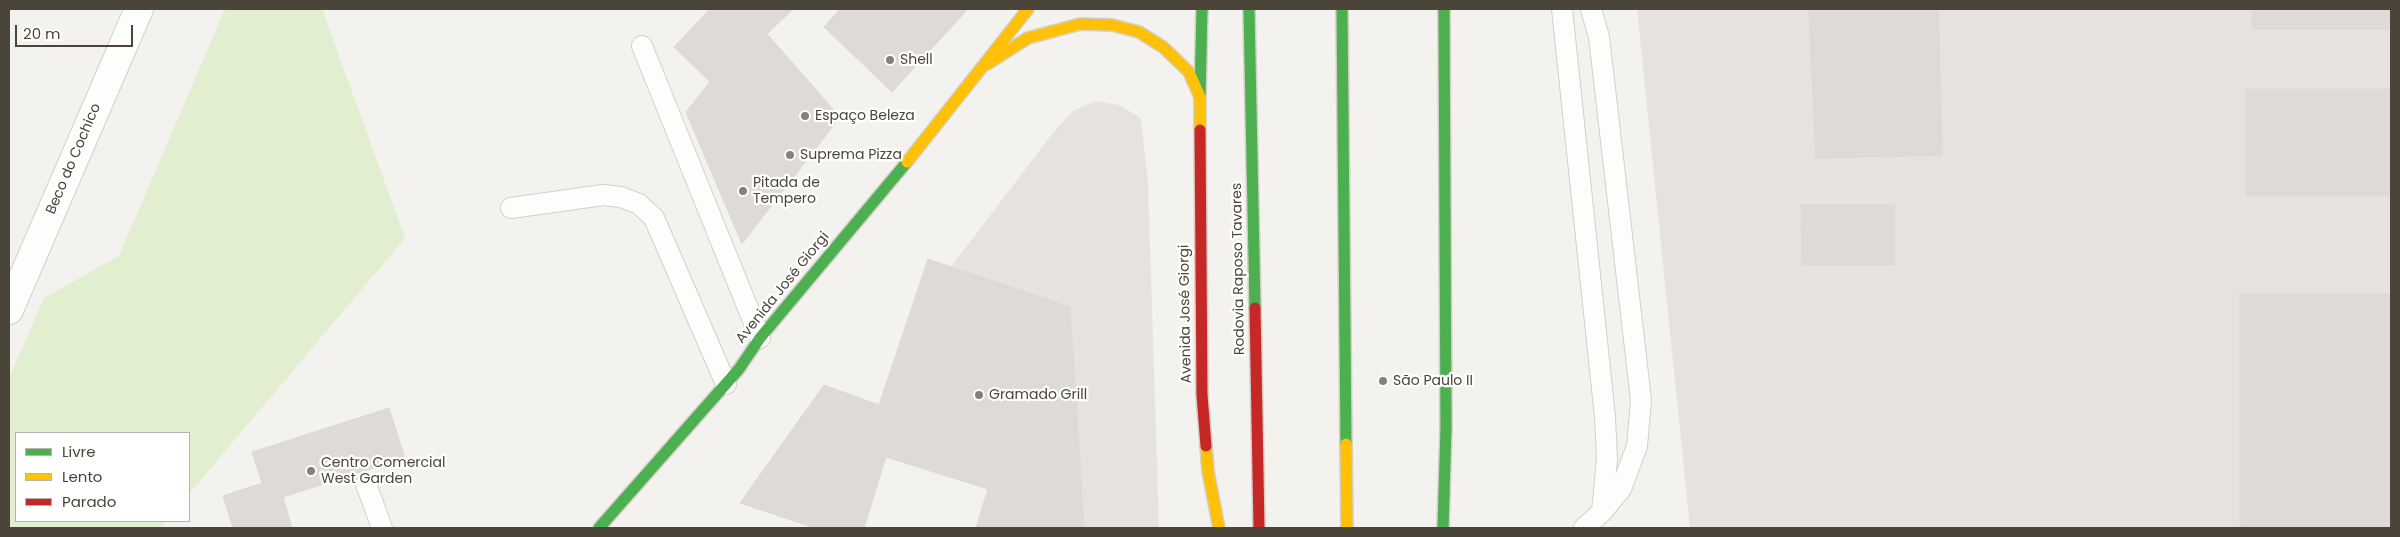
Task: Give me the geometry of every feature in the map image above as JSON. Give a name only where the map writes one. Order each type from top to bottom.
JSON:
[{"type":"main road","name":"Avenida José Giorgi","points":[[599,528],[726,384],[760,338],[987,64],[1028,9]]},
{"type":"main road","name":"Avenida José Giorgi","points":[[1202,9],[1200,97],[1202,396],[1208,471],[1219,528]]},
{"type":"main road","name":"Rodovia Raposo Tavares","points":[[1249,9],[1259,528]]},
{"type":"main road","points":[[1342,9],[1347,528]]},
{"type":"main road","points":[[1444,9],[1448,523]]},
{"type":"main road","name":"Avenida José Giorgi","points":[[987,64],[1028,38],[1080,24],[1112,25],[1139,32],[1163,47],[1189,72],[1200,97]]},
{"type":"street","name":"Beco do Cochico","points":[[9,310],[139,9]]},
{"type":"lane","points":[[1562,9],[1605,417],[1607,459],[1602,512]]},
{"type":"lane","points":[[1584,528],[1602,512],[1621,489],[1637,446],[1641,400],[1599,37],[1591,9]]},
{"type":"lane","points":[[642,46],[760,338]]},
{"type":"lane","points":[[511,208],[603,195],[621,197],[639,204],[654,218],[726,384]]},
{"type":"lane","points":[[366,484],[382,528]]},
{"type":"shaded area","points":[[1637,9],[2391,9],[2391,528],[1690,528]]},
{"type":"shaded area","points":[[1095,101],[1119,105],[1141,118],[1148,183],[1159,528],[1084,528],[1070,307],[951,267],[1052,134],[1073,111]]},
{"type":"green space","points":[[225,9],[322,9],[405,238],[190,493],[190,432],[15,432],[15,522],[165,522],[160,528],[9,528],[9,378],[44,298],[119,256]]},
{"type":"building","points":[[710,9],[793,9],[767,34],[840,117],[742,244],[686,112],[710,82],[674,47]]},
{"type":"building","name":"Shell","points":[[840,9],[968,9],[892,92],[824,27]]},
{"type":"building","points":[[1809,9],[1938,9],[1942,155],[1816,158]]},
{"type":"building","points":[[2252,9],[2391,9],[2391,29],[2252,29]]},
{"type":"building","points":[[2246,89],[2391,89],[2391,196],[2246,196]]},
{"type":"building","points":[[1801,205],[1895,205],[1895,265],[1802,265]]},
{"type":"building","name":"Gramado Grill","points":[[928,259],[1070,307],[1084,528],[815,528],[740,503],[824,385],[879,405]]},
{"type":"building","points":[[2240,294],[2391,294],[2391,528],[2240,528]]},
{"type":"building","name":"Centro Comercial West Garden","points":[[389,408],[405,458],[283,497],[292,528],[233,528],[223,496],[262,483],[252,452]]},
{"type":"building","points":[[886,457],[988,489],[976,528],[864,528]]},
{"type":"traffic: fast","points":[[1200,95],[1202,9]]},
{"type":"traffic: fast","points":[[1249,9],[1255,308]]},
{"type":"traffic: fast","points":[[1342,9],[1346,444]]},
{"type":"traffic: fast","points":[[1443,528],[1446,428],[1444,9]]},
{"type":"traffic: fast","points":[[599,528],[739,369],[760,338],[907,162]]},
{"type":"traffic: slow","points":[[907,162],[1028,9]]},
{"type":"traffic: slow","points":[[987,64],[1028,38],[1080,24],[1112,25],[1139,32],[1163,47],[1189,72],[1200,97],[1200,130]]},
{"type":"traffic: slow","points":[[1346,444],[1347,528]]},
{"type":"traffic: slow","points":[[1206,446],[1208,471],[1219,528]]},
{"type":"traffic: jam","points":[[1200,130],[1202,395],[1206,446]]},
{"type":"traffic: jam","points":[[1255,308],[1259,528]]},
{"type":"place","name":"Shell","points":[[890,60]]},
{"type":"place","name":"Espaço Beleza","points":[[805,116]]},
{"type":"place","name":"Suprema Pizza","points":[[790,155]]},
{"type":"place","name":"Pitada de Tempero","points":[[743,191]]},
{"type":"place","name":"São Paulo II","points":[[1383,381]]},
{"type":"place","name":"Gramado Grill","points":[[979,395]]},
{"type":"place","name":"Centro Comercial West Garden","points":[[311,471]]}]
